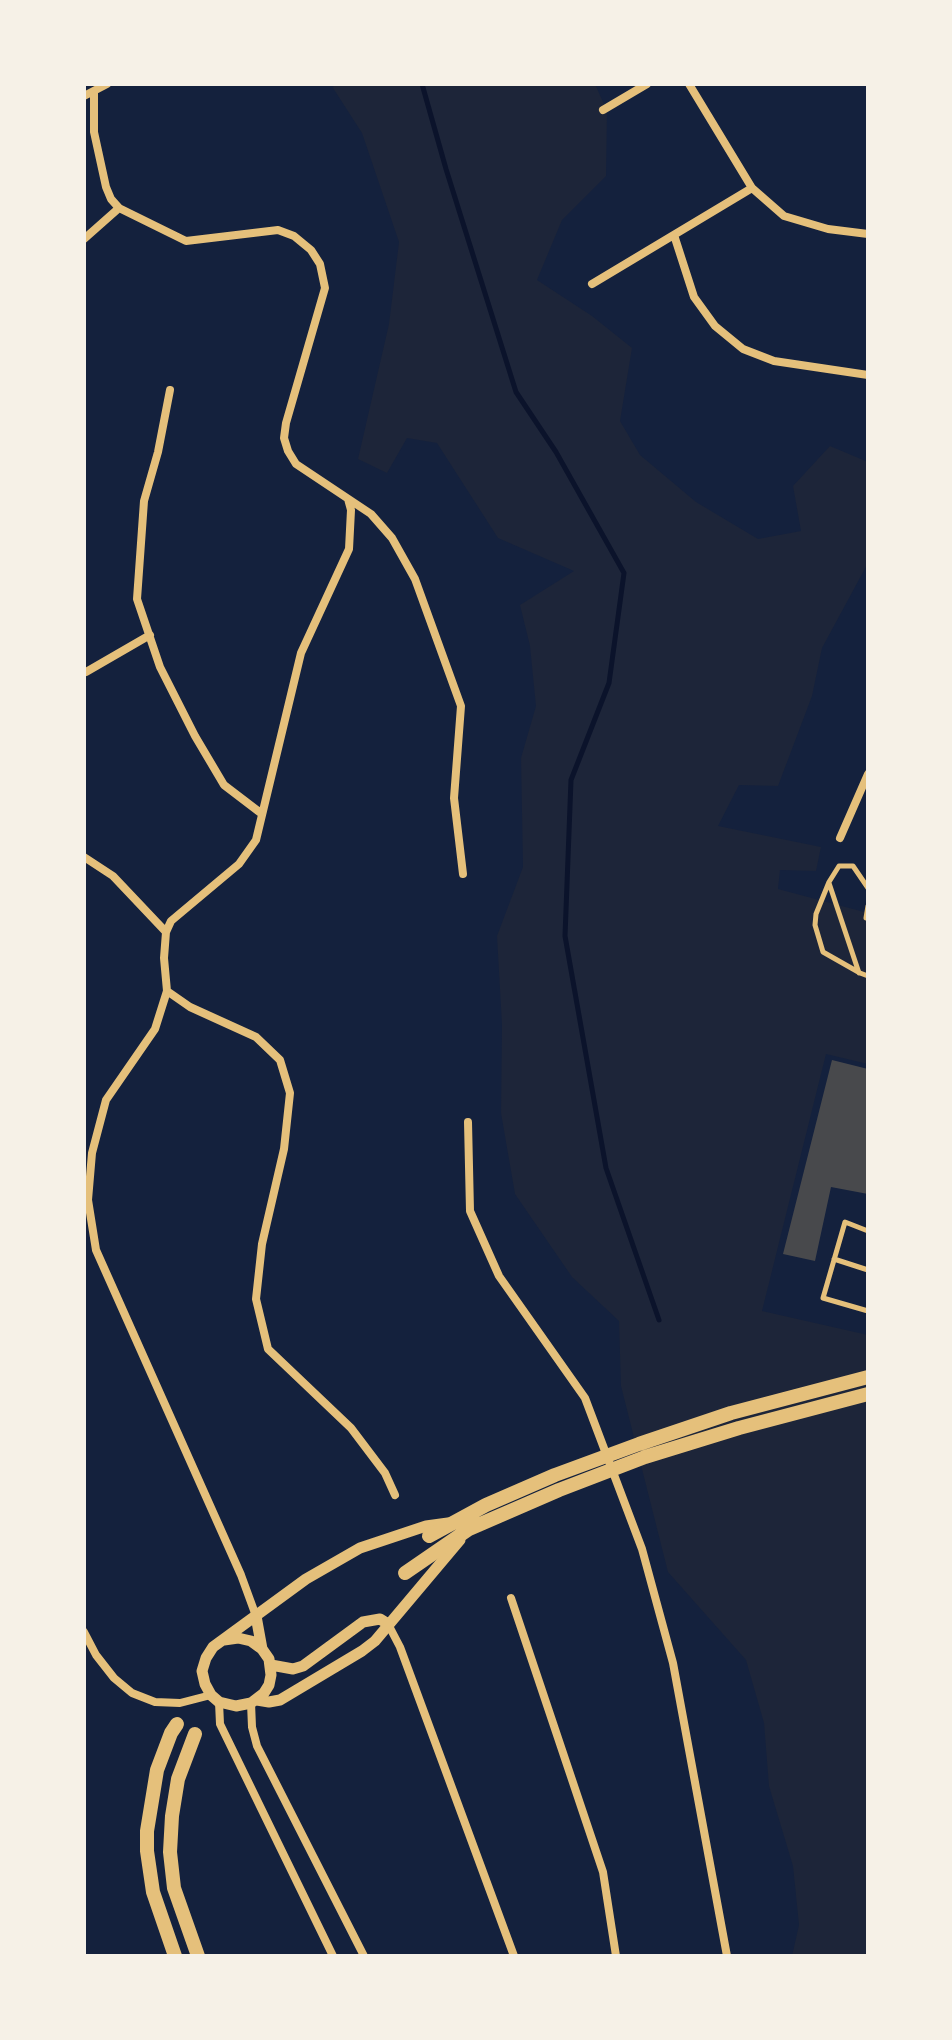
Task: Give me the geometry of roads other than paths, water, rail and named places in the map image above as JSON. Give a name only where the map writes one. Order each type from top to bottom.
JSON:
[{"type":"main road","points":[[405,1573],[469,1529],[488,1512],[555,1475],[718,1417],[868,1377]]},
{"type":"main road","points":[[429,1536],[454,1522],[645,1457],[868,1394]]},
{"type":"main road","points":[[175,1956],[153,1892],[147,1831],[157,1770],[177,1724]]},
{"type":"main road","points":[[195,1734],[178,1779],[170,1852],[174,1888],[198,1956]]},
{"type":"street","points":[[84,96],[107,84]]},
{"type":"street","points":[[603,110],[647,84]]},
{"type":"street","points":[[689,84],[752,188],[784,216],[828,229],[868,234]]},
{"type":"street","points":[[94,91],[94,132],[106,187],[119,208],[186,241],[278,230],[294,236],[311,250],[320,264],[325,288],[284,438],[296,464],[371,514],[392,538],[415,579],[461,706],[454,798],[463,874]]},
{"type":"street","points":[[84,124],[94,132]]},
{"type":"street","points":[[592,284],[752,188]]},
{"type":"street","points":[[84,239],[119,208]]},
{"type":"street","points":[[674,235],[694,297],[715,326],[743,349],[774,361],[868,375]]},
{"type":"street","points":[[170,390],[158,452],[144,501],[137,599],[160,667],[195,736],[224,785],[262,814]]},
{"type":"street","points":[[348,499],[351,510],[349,549],[301,653],[256,840],[239,864],[171,921],[166,932],[164,958],[167,991],[155,1029],[106,1100],[92,1153],[88,1200],[96,1250],[241,1575],[256,1616],[262,1649],[271,1665],[269,1685],[254,1702],[252,1727],[257,1746],[364,1956]]},
{"type":"street","points":[[86,672],[150,635]]},
{"type":"street","points":[[840,838],[868,774]]},
{"type":"street","points":[[84,857],[113,876],[166,932]]},
{"type":"street","points":[[167,991],[190,1007],[256,1037],[280,1060],[290,1093],[284,1149],[262,1244],[256,1299],[268,1349],[351,1428],[385,1473],[395,1495]]},
{"type":"street","points":[[468,1122],[470,1211],[499,1276],[585,1398],[642,1549],[673,1663],[727,1956]]},
{"type":"street","points":[[333,1956],[220,1724],[215,1699],[205,1684],[202,1671],[213,1647],[306,1579],[360,1548],[426,1526],[454,1522]]},
{"type":"street","points":[[84,1632],[96,1655],[114,1678],[132,1693],[155,1702],[215,1699],[236,1706],[280,1700],[375,1641],[469,1529]]},
{"type":"street","points":[[511,1598],[603,1872],[616,1956]]},
{"type":"street","points":[[271,1665],[293,1669],[303,1666],[363,1622],[380,1619],[388,1624],[400,1647],[514,1956]]},
{"type":"street","points":[[224,1640],[238,1638],[251,1641],[262,1649]]},
{"type":"lane","points":[[868,888],[853,866],[839,866],[829,882],[816,914],[815,925],[823,952],[868,976]]},
{"type":"lane","points":[[829,882],[860,973]]},
{"type":"lane","points":[[866,918],[868,906]]},
{"type":"lane","points":[[868,1231],[845,1222],[823,1298],[868,1311]]},
{"type":"lane","points":[[834,1259],[868,1270]]},
{"type":"waterway","points":[[422,84],[516,392],[556,452],[624,573],[609,683],[571,780],[565,936],[606,1168],[659,1320]]}]
